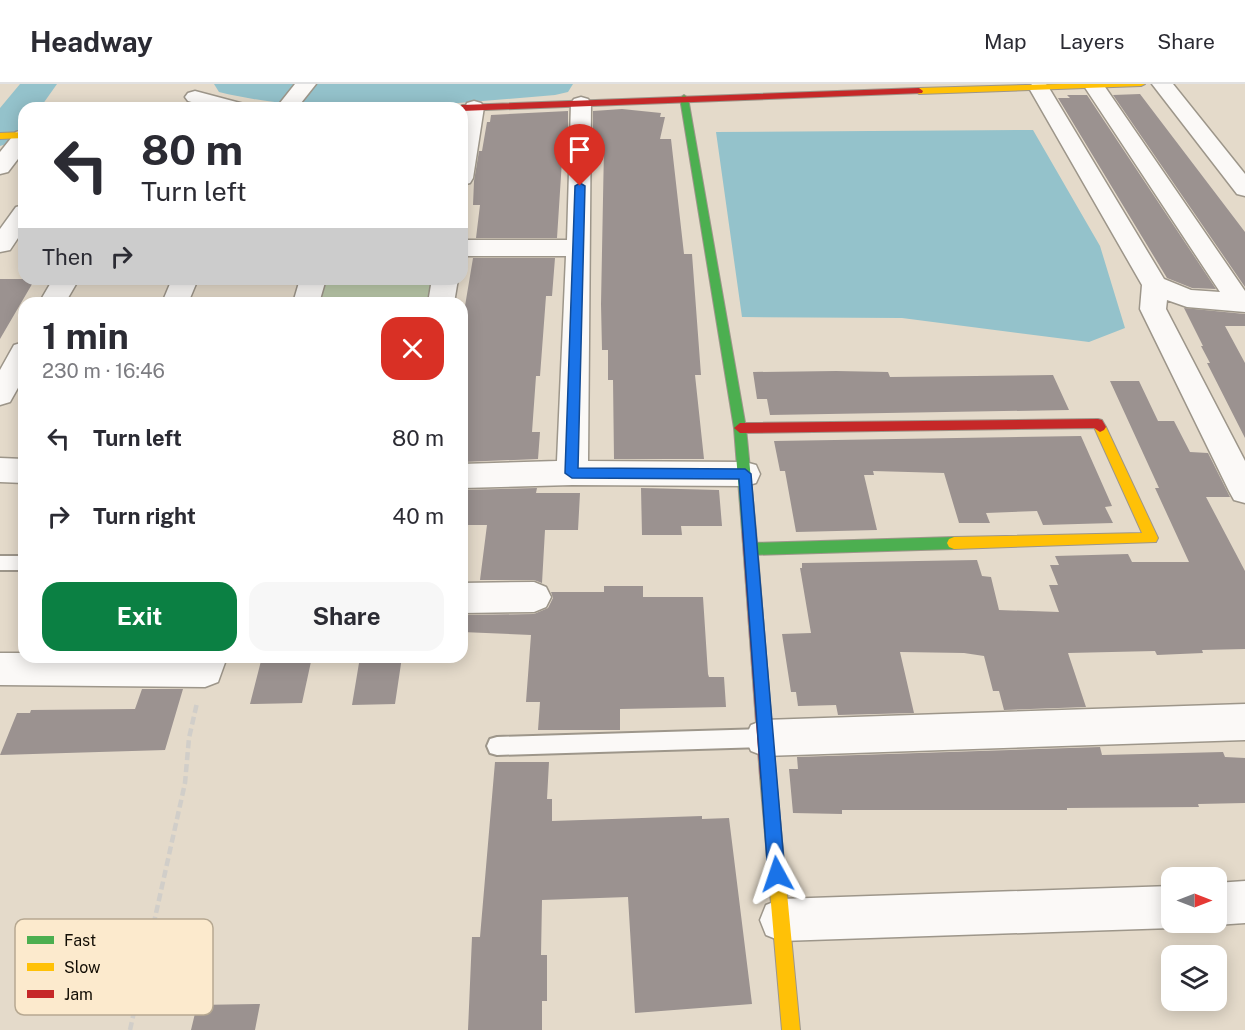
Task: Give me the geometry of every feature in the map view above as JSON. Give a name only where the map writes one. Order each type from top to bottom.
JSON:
[{"type":"street","points":[[291,102],[306,84]]},
{"type":"street","points":[[468,108],[684,98],[1141,84]]},
{"type":"street","points":[[1161,84],[1245,189]]},
{"type":"street","points":[[1094,86],[1241,309]]},
{"type":"street","points":[[1039,88],[1155,285],[1153,309],[1245,491]]},
{"type":"street","points":[[195,97],[214,102]]},
{"type":"street","points":[[684,98],[740,428],[764,738],[791,1030]]},
{"type":"street","points":[[572,473],[579,248],[580,103]]},
{"type":"street","points":[[0,136],[18,136]]},
{"type":"street","points":[[0,167],[18,140]]},
{"type":"street","points":[[8,245],[18,224]]},
{"type":"street","points":[[468,248],[579,248]]},
{"type":"street","points":[[1155,285],[1187,298],[1241,309]]},
{"type":"street","points":[[0,395],[18,363]]},
{"type":"street","points":[[740,428],[1098,423],[1151,538],[751,549]]},
{"type":"street","points":[[0,470],[18,471]]},
{"type":"street","points":[[468,476],[572,473],[745,474]]},
{"type":"street","points":[[468,598],[534,597]]},
{"type":"street","points":[[0,669],[207,664]]},
{"type":"street","points":[[764,738],[1245,722]]},
{"type":"street","points":[[1227,903],[1245,902]]},
{"type":"street","points":[[781,920],[1161,907]]},
{"type":"lane","points":[[0,563],[18,563]]},
{"type":"lane","points":[[497,746],[764,738]]},
{"type":"path","points":[[155,919],[186,783],[189,738],[207,664]]},
{"type":"path","points":[[130,1030],[133,1015]]},
{"type":"green space","points":[[324,285],[434,285],[432,297],[321,297]]},
{"type":"water","points":[[1033,130],[1100,246],[1125,328],[1089,342],[902,318],[742,317],[716,132]]},
{"type":"building","points":[[1140,94],[1245,232],[1245,287],[1113,95]]},
{"type":"building","points":[[1067,95],[1087,95],[1216,289],[1192,288],[1167,278],[1058,98],[1070,98]]},
{"type":"building","points":[[622,109],[661,113],[660,117],[665,117],[660,139],[671,139],[684,254],[692,254],[701,375],[695,375],[704,459],[614,459],[613,380],[608,380],[608,350],[602,350],[604,147],[593,146],[593,111]]},
{"type":"building","points":[[568,111],[568,145],[563,145],[557,238],[476,238],[480,205],[473,205],[474,181],[479,151],[482,151],[487,122],[490,122],[491,115]]},
{"type":"building","points":[[473,258],[555,258],[552,296],[546,296],[540,376],[536,376],[532,432],[540,432],[538,459],[468,462],[466,297]]},
{"type":"building","points":[[0,279],[18,279],[18,285],[32,285],[24,297],[18,297],[18,308],[0,339]]},
{"type":"building","points":[[1184,308],[1245,314],[1245,326],[1225,326],[1245,363],[1245,438],[1207,363],[1210,363]]},
{"type":"building","points":[[753,372],[888,372],[890,377],[1053,375],[1069,410],[770,415],[767,399],[757,399]]},
{"type":"building","points":[[1110,381],[1139,381],[1158,421],[1174,421],[1190,452],[1208,453],[1230,497],[1206,497],[1245,571],[1245,649],[1202,650],[1203,653],[1157,655],[1155,651],[1068,653],[1086,707],[1004,710],[999,691],[993,691],[984,656],[964,653],[900,652],[914,713],[838,715],[836,705],[798,706],[796,692],[791,692],[782,634],[811,633],[800,568],[802,568],[802,563],[977,560],[982,576],[991,577],[999,610],[1059,612],[1049,585],[1058,585],[1050,565],[1059,565],[1055,556],[1128,554],[1132,562],[1189,562],[1155,488],[1159,488]]},
{"type":"building","points":[[1081,436],[1112,506],[1105,507],[1113,523],[1043,525],[1037,511],[986,513],[990,523],[959,523],[944,473],[873,471],[874,475],[864,475],[877,530],[796,532],[785,471],[780,471],[774,441]]},
{"type":"building","points":[[537,488],[536,493],[580,493],[578,530],[545,530],[542,583],[534,580],[480,580],[487,525],[468,525],[468,490]]},
{"type":"building","points":[[641,488],[719,490],[722,526],[681,526],[682,535],[642,535]]},
{"type":"building","points":[[604,586],[643,586],[643,597],[703,597],[708,674],[709,677],[724,677],[726,707],[620,709],[620,730],[538,730],[540,702],[526,702],[531,635],[468,632],[468,615],[534,614],[548,608],[553,598],[551,592],[604,592]]},
{"type":"building","points":[[260,663],[311,663],[302,703],[250,704]]},
{"type":"building","points":[[359,663],[401,663],[395,704],[352,705]]},
{"type":"building","points":[[142,689],[183,689],[165,750],[0,755],[17,713],[30,713],[31,710],[135,709]]},
{"type":"building","points":[[1100,747],[1102,755],[1223,752],[1225,757],[1245,758],[1245,803],[1198,804],[1199,807],[1067,808],[1067,810],[842,810],[842,814],[793,813],[789,769],[798,769],[797,757]]},
{"type":"building","points":[[495,762],[549,762],[547,799],[552,799],[552,821],[702,816],[702,819],[729,818],[752,1004],[635,1013],[628,897],[542,900],[541,955],[547,955],[547,1001],[542,1001],[542,1030],[468,1030],[472,937],[480,937]]},
{"type":"building","points":[[260,1004],[255,1030],[191,1030],[195,1015],[213,1015],[213,1005]]},
{"type":"waterway","points":[[25,102],[39,84]]},
{"type":"waterway","points":[[232,84],[272,90],[353,94],[434,93],[555,84]]},
{"type":"waterway","points":[[349,94],[352,84]]},
{"type":"waterway","points":[[0,134],[18,111]]},
{"type":"traffic: fast","points":[[684,98],[740,428],[749,531]]},
{"type":"traffic: fast","points":[[751,549],[954,543]]},
{"type":"traffic: slow","points":[[919,91],[1141,84]]},
{"type":"traffic: slow","points":[[0,136],[18,135]]},
{"type":"traffic: slow","points":[[954,543],[1151,538],[1100,427]]},
{"type":"traffic: slow","points":[[768,777],[791,1030]]},
{"type":"traffic: jam","points":[[468,108],[919,91]]},
{"type":"traffic: jam","points":[[740,428],[1098,423],[1100,427]]},
{"type":"traffic: jam","points":[[749,531],[768,777]]},
{"type":"route","points":[[580,186],[572,473],[745,474],[764,738],[777,874]]}]
